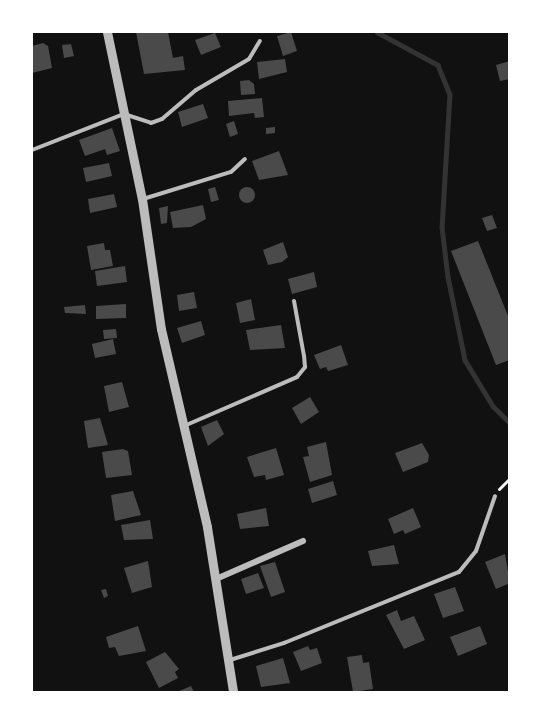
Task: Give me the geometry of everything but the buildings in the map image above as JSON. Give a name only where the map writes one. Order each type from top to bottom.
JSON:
[{"type":"street","points":[[107,32],[142,200],[161,329],[216,579],[233,693]]},
{"type":"street","points":[[216,579],[303,541]]},
{"type":"lane","points":[[32,150],[124,114],[151,123],[162,119],[196,90],[249,59],[260,41]]},
{"type":"lane","points":[[142,200],[231,172],[245,159]]},
{"type":"lane","points":[[183,426],[297,377],[305,368],[294,301]]},
{"type":"lane","points":[[229,661],[284,643],[459,572],[470,563],[476,551],[495,496]]},
{"type":"path","points":[[495,496],[510,478]]},
{"type":"waterway","points":[[377,32],[438,65],[450,94],[442,227],[448,277],[465,360],[493,406],[510,423]]}]
